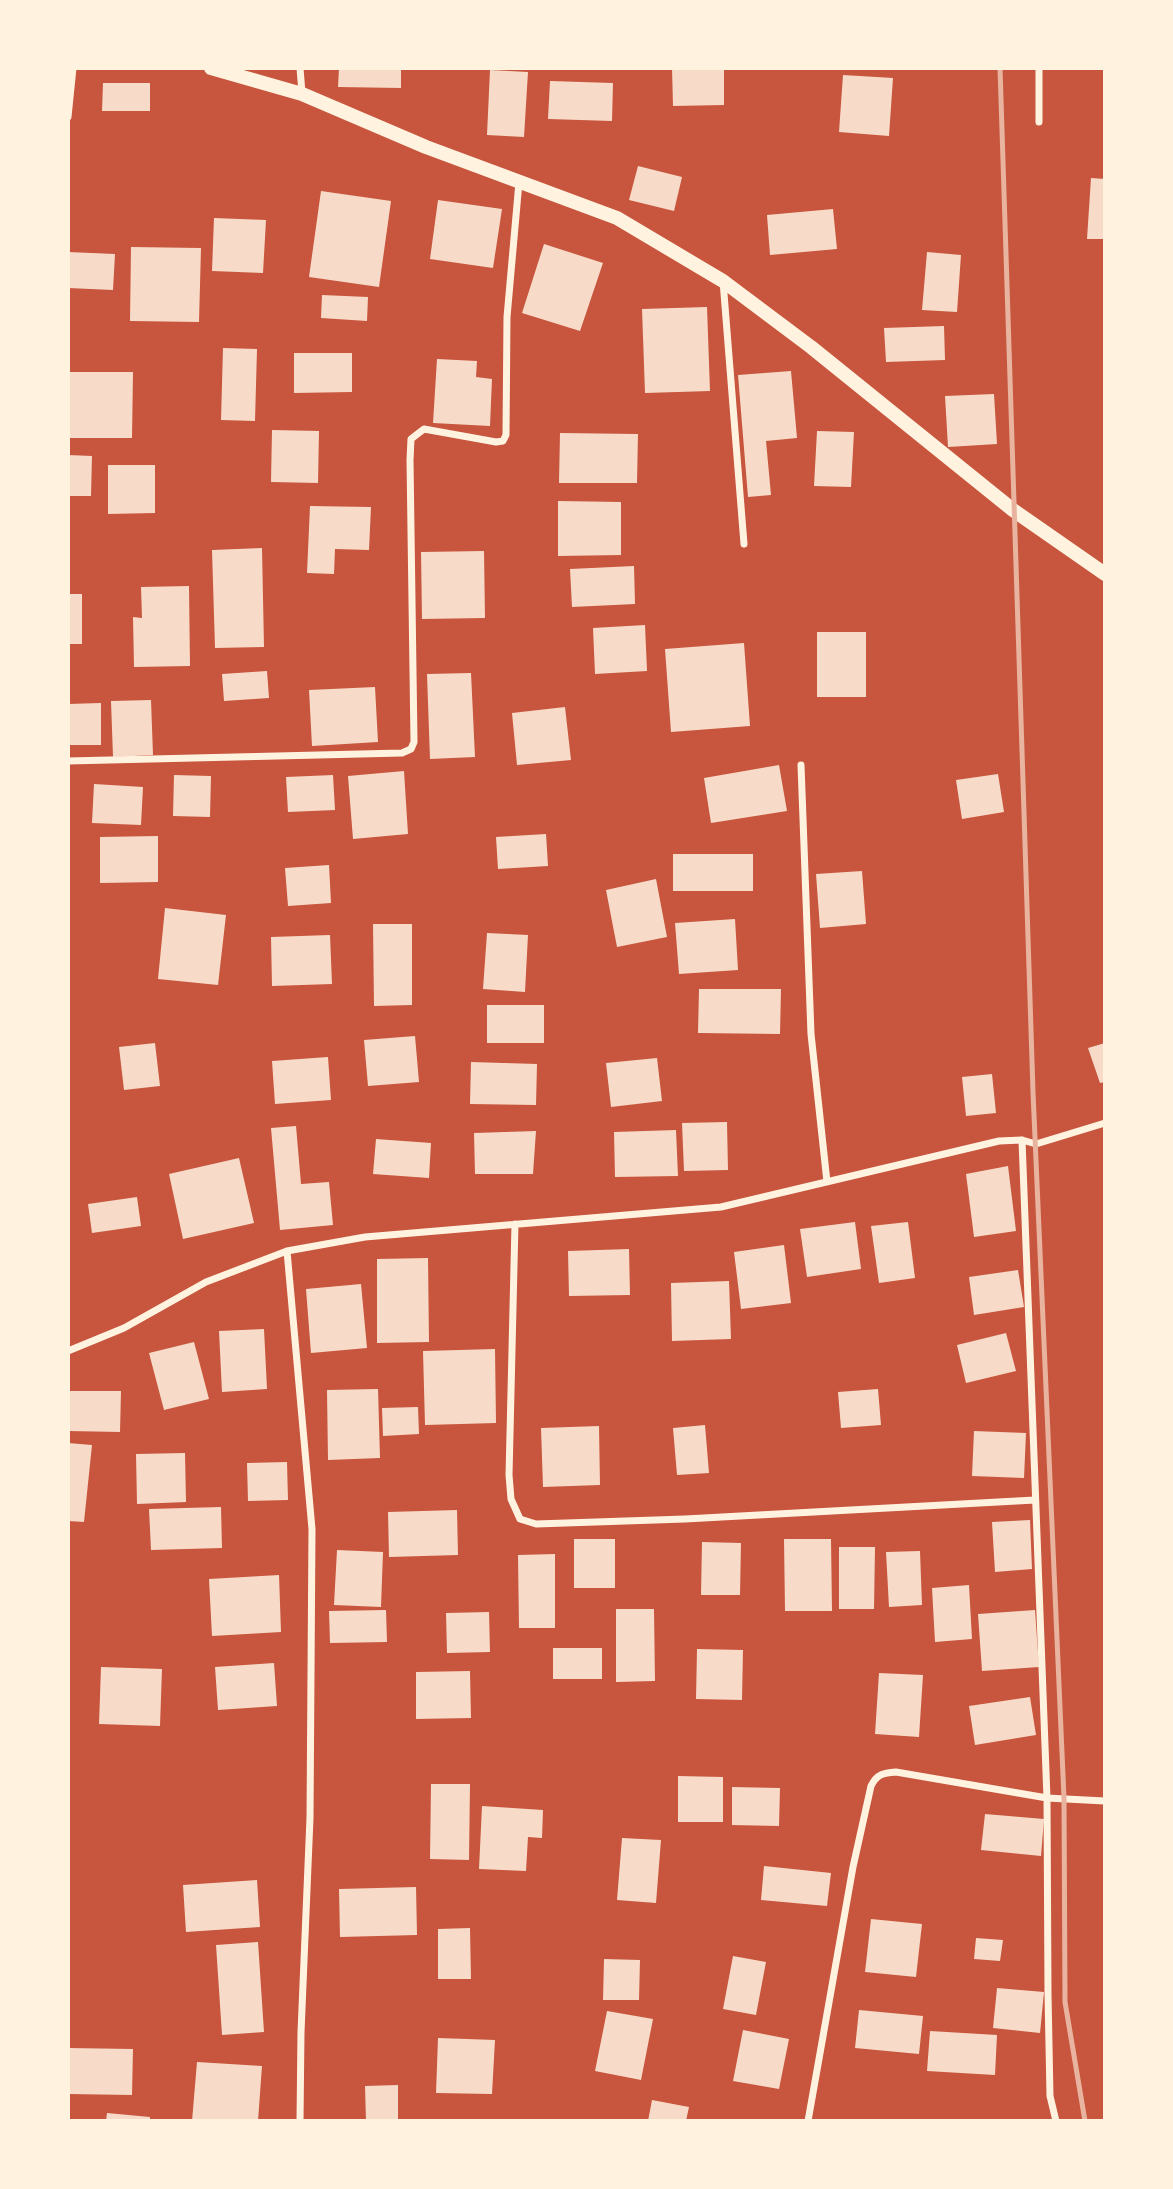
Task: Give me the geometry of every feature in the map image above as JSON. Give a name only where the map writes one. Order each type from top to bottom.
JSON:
[{"type":"main road","points":[[211,68],[302,94],[426,147],[617,218],[723,281],[811,347],[1013,510],[1105,574]]},
{"type":"street","points":[[68,117],[73,68]]},
{"type":"street","points":[[299,68],[302,94]]},
{"type":"street","points":[[1039,68],[1039,122]]},
{"type":"street","points":[[68,761],[402,753],[411,749],[414,742],[411,439],[424,429],[496,442],[503,441],[506,435],[507,317],[519,181]]},
{"type":"street","points":[[723,281],[744,544]]},
{"type":"street","points":[[801,765],[811,1034],[827,1182]]},
{"type":"street","points":[[68,1351],[124,1328],[206,1282],[287,1251],[366,1237],[721,1207],[999,1141],[1022,1140],[1036,1144],[1105,1123]]},
{"type":"street","points":[[1022,1140],[1047,1798],[1051,2096],[1056,2121]]},
{"type":"street","points":[[515,1224],[509,1475],[511,1499],[520,1519],[536,1524],[1035,1500]]},
{"type":"street","points":[[287,1251],[312,1528],[310,1818],[300,2121]]},
{"type":"street","points":[[808,2121],[853,1867],[876,1777],[883,1773],[896,1772],[1047,1798],[1105,1801]]},
{"type":"building","points":[[339,68],[401,68],[401,88],[338,87]]},
{"type":"building","points":[[672,68],[724,68],[724,105],[673,106]]},
{"type":"building","points":[[490,70],[528,72],[524,137],[487,135]]},
{"type":"building","points":[[843,75],[893,78],[889,136],[839,132]]},
{"type":"building","points":[[550,81],[613,83],[612,121],[548,119]]},
{"type":"building","points":[[103,83],[150,83],[150,111],[102,111]]},
{"type":"building","points":[[638,166],[682,177],[674,211],[629,200]]},
{"type":"building","points":[[1091,178],[1105,179],[1104,239],[1087,239]]},
{"type":"building","points":[[321,191],[391,201],[379,287],[309,277]]},
{"type":"building","points":[[438,200],[502,209],[493,268],[430,259]]},
{"type":"building","points":[[833,209],[837,249],[770,255],[767,215]]},
{"type":"building","points":[[214,218],[266,220],[263,273],[212,271]]},
{"type":"building","points":[[544,244],[603,263],[580,331],[522,313]]},
{"type":"building","points":[[131,247],[201,248],[199,322],[130,321]]},
{"type":"building","points":[[68,252],[115,254],[113,290],[68,288]]},
{"type":"building","points":[[927,252],[961,255],[957,312],[922,310]]},
{"type":"building","points":[[322,295],[368,297],[367,321],[321,318]]},
{"type":"building","points":[[707,307],[710,391],[645,393],[642,309]]},
{"type":"building","points":[[944,326],[945,360],[886,362],[884,328]]},
{"type":"building","points":[[223,348],[257,349],[255,421],[221,420]]},
{"type":"building","points":[[294,353],[352,353],[352,392],[294,393]]},
{"type":"building","points":[[437,359],[477,361],[476,377],[492,379],[490,426],[433,423]]},
{"type":"building","points":[[791,371],[797,438],[766,441],[771,495],[748,497],[738,375]]},
{"type":"building","points":[[68,372],[133,372],[132,438],[68,438]]},
{"type":"building","points":[[994,394],[997,444],[948,447],[945,396]]},
{"type":"building","points":[[272,430],[319,431],[318,483],[271,482]]},
{"type":"building","points":[[817,431],[854,432],[851,487],[814,486]]},
{"type":"building","points":[[560,433],[638,434],[637,483],[559,483]]},
{"type":"building","points":[[68,455],[92,456],[91,496],[68,496]]},
{"type":"building","points":[[108,465],[155,465],[155,513],[108,514]]},
{"type":"building","points":[[558,501],[621,502],[621,555],[558,556]]},
{"type":"building","points":[[310,506],[371,507],[369,550],[335,549],[334,574],[307,573]]},
{"type":"building","points":[[262,548],[264,647],[215,648],[212,550]]},
{"type":"building","points":[[484,551],[485,618],[422,619],[421,552]]},
{"type":"building","points":[[634,566],[635,604],[572,607],[570,569]]},
{"type":"building","points":[[189,586],[190,666],[134,667],[133,617],[142,618],[141,587]]},
{"type":"building","points":[[68,594],[82,594],[82,644],[68,644]]},
{"type":"building","points":[[645,625],[647,671],[595,674],[593,628]]},
{"type":"building","points":[[817,632],[866,632],[866,697],[817,697]]},
{"type":"building","points":[[744,643],[750,726],[671,732],[665,649]]},
{"type":"building","points":[[267,671],[269,698],[224,701],[222,674]]},
{"type":"building","points":[[471,673],[475,757],[430,759],[427,674]]},
{"type":"building","points":[[375,687],[378,742],[312,746],[309,690]]},
{"type":"building","points":[[151,700],[153,755],[113,757],[111,701]]},
{"type":"building","points":[[101,703],[101,745],[68,745],[68,704]]},
{"type":"building","points":[[565,707],[571,760],[517,765],[512,713]]},
{"type":"building","points":[[779,765],[787,811],[711,823],[704,778]]},
{"type":"building","points":[[404,771],[408,834],[353,839],[348,776]]},
{"type":"building","points":[[998,774],[1004,812],[962,819],[956,780]]},
{"type":"building","points":[[174,775],[211,776],[210,817],[173,816]]},
{"type":"building","points":[[333,775],[335,810],[288,812],[286,777]]},
{"type":"building","points":[[94,784],[143,787],[141,825],[92,823]]},
{"type":"building","points":[[546,834],[548,866],[498,869],[496,837]]},
{"type":"building","points":[[158,836],[158,882],[100,883],[100,837]]},
{"type":"building","points":[[673,854],[753,854],[753,891],[673,891]]},
{"type":"building","points":[[329,865],[331,903],[288,906],[285,868]]},
{"type":"building","points":[[862,871],[866,924],[820,928],[816,874]]},
{"type":"building","points":[[656,879],[667,937],[617,947],[606,890]]},
{"type":"building","points":[[165,908],[226,915],[218,985],[158,979]]},
{"type":"building","points":[[735,919],[738,970],[679,974],[675,923]]},
{"type":"building","points":[[373,924],[412,924],[412,1005],[374,1006]]},
{"type":"building","points":[[487,933],[528,935],[525,992],[483,989]]},
{"type":"building","points":[[330,935],[332,984],[272,986],[271,937]]},
{"type":"building","points":[[699,989],[781,989],[780,1034],[698,1033]]},
{"type":"building","points":[[487,1005],[544,1005],[544,1043],[487,1043]]},
{"type":"building","points":[[415,1036],[419,1082],[368,1086],[364,1040]]},
{"type":"building","points":[[155,1043],[160,1086],[124,1090],[119,1047]]},
{"type":"building","points":[[1105,1043],[1105,1082],[1100,1083],[1088,1048]]},
{"type":"building","points":[[328,1057],[331,1100],[275,1104],[272,1061]]},
{"type":"building","points":[[657,1058],[662,1101],[611,1107],[606,1063]]},
{"type":"building","points":[[471,1062],[537,1064],[536,1105],[470,1104]]},
{"type":"building","points":[[992,1074],[996,1113],[966,1116],[962,1077]]},
{"type":"building","points":[[727,1122],[728,1170],[684,1171],[682,1123]]},
{"type":"building","points":[[296,1126],[301,1184],[329,1182],[333,1225],[280,1230],[271,1128]]},
{"type":"building","points":[[676,1130],[678,1176],[615,1177],[614,1132]]},
{"type":"building","points":[[536,1131],[533,1174],[475,1174],[474,1133]]},
{"type":"building","points":[[376,1139],[431,1143],[429,1178],[373,1174]]},
{"type":"building","points":[[239,1158],[254,1223],[183,1239],[169,1174]]},
{"type":"building","points":[[1008,1166],[1016,1231],[974,1237],[966,1174]]},
{"type":"building","points":[[137,1197],[141,1226],[92,1233],[88,1204]]},
{"type":"building","points":[[855,1222],[861,1269],[807,1277],[800,1229]]},
{"type":"building","points":[[908,1222],[915,1278],[879,1283],[871,1226]]},
{"type":"building","points":[[784,1245],[791,1303],[741,1309],[734,1252]]},
{"type":"building","points":[[629,1249],[630,1295],[569,1296],[568,1251]]},
{"type":"building","points":[[428,1258],[429,1342],[377,1343],[377,1259]]},
{"type":"building","points":[[1018,1270],[1024,1307],[974,1315],[969,1277]]},
{"type":"building","points":[[729,1281],[731,1339],[672,1341],[671,1283]]},
{"type":"building","points":[[361,1284],[367,1348],[311,1353],[306,1289]]},
{"type":"building","points":[[264,1329],[267,1389],[222,1392],[219,1331]]},
{"type":"building","points":[[1006,1333],[1016,1371],[966,1383],[957,1345]]},
{"type":"building","points":[[194,1342],[209,1399],[164,1410],[149,1353]]},
{"type":"building","points":[[495,1349],[496,1423],[425,1425],[423,1351]]},
{"type":"building","points":[[378,1389],[380,1458],[328,1460],[327,1390]]},
{"type":"building","points":[[878,1389],[881,1425],[841,1428],[838,1392]]},
{"type":"building","points":[[68,1391],[121,1391],[120,1432],[68,1431]]},
{"type":"building","points":[[418,1407],[419,1434],[383,1436],[382,1408]]},
{"type":"building","points":[[705,1425],[709,1473],[677,1475],[673,1428]]},
{"type":"building","points":[[599,1426],[600,1485],[543,1487],[541,1428]]},
{"type":"building","points":[[974,1431],[1026,1433],[1024,1478],[972,1476]]},
{"type":"building","points":[[68,1443],[92,1445],[84,1522],[68,1521]]},
{"type":"building","points":[[185,1453],[186,1502],[137,1504],[136,1454]]},
{"type":"building","points":[[287,1462],[288,1500],[248,1501],[247,1463]]},
{"type":"building","points":[[221,1507],[222,1548],[151,1550],[149,1509]]},
{"type":"building","points":[[457,1510],[458,1555],[389,1557],[388,1512]]},
{"type":"building","points":[[1030,1520],[1032,1569],[995,1572],[992,1522]]},
{"type":"building","points":[[574,1539],[615,1539],[615,1588],[574,1588]]},
{"type":"building","points":[[784,1539],[831,1539],[832,1611],[785,1611]]},
{"type":"building","points":[[702,1542],[741,1543],[740,1595],[701,1595]]},
{"type":"building","points":[[839,1547],[875,1547],[874,1609],[839,1609]]},
{"type":"building","points":[[337,1550],[383,1552],[381,1607],[334,1605]]},
{"type":"building","points":[[920,1551],[922,1605],[889,1607],[886,1552]]},
{"type":"building","points":[[555,1554],[555,1628],[519,1628],[518,1555]]},
{"type":"building","points":[[279,1575],[281,1632],[212,1636],[209,1579]]},
{"type":"building","points":[[969,1585],[972,1639],[935,1642],[932,1588]]},
{"type":"building","points":[[616,1609],[654,1609],[655,1681],[616,1682]]},
{"type":"building","points":[[386,1610],[387,1642],[330,1643],[329,1611]]},
{"type":"building","points":[[1035,1610],[1039,1667],[982,1671],[978,1614]]},
{"type":"building","points":[[489,1612],[490,1652],[447,1653],[446,1613]]},
{"type":"building","points":[[553,1648],[602,1648],[602,1679],[553,1679]]},
{"type":"building","points":[[697,1649],[743,1650],[742,1700],[696,1699]]},
{"type":"building","points":[[274,1663],[277,1706],[218,1710],[215,1667]]},
{"type":"building","points":[[101,1667],[162,1669],[160,1726],[99,1724]]},
{"type":"building","points":[[470,1671],[471,1718],[416,1719],[416,1672]]},
{"type":"building","points":[[879,1673],[923,1675],[919,1737],[875,1734]]},
{"type":"building","points":[[1030,1697],[1036,1735],[975,1745],[969,1706]]},
{"type":"building","points":[[678,1776],[723,1777],[723,1822],[678,1822]]},
{"type":"building","points":[[431,1784],[470,1784],[469,1860],[430,1859]]},
{"type":"building","points":[[732,1787],[780,1788],[779,1826],[732,1825]]},
{"type":"building","points":[[482,1806],[543,1810],[542,1838],[528,1837],[526,1871],[479,1869]]},
{"type":"building","points":[[985,1814],[1044,1819],[1041,1856],[981,1850]]},
{"type":"building","points":[[622,1838],[661,1840],[656,1903],[617,1900]]},
{"type":"building","points":[[764,1866],[831,1873],[827,1906],[761,1900]]},
{"type":"building","points":[[257,1880],[260,1927],[186,1932],[183,1885]]},
{"type":"building","points":[[416,1887],[417,1935],[340,1937],[339,1889]]},
{"type":"building","points":[[871,1919],[922,1924],[916,1977],[865,1972]]},
{"type":"building","points":[[470,1928],[471,1979],[438,1979],[438,1929]]},
{"type":"building","points":[[976,1938],[1003,1940],[1000,1961],[974,1959]]},
{"type":"building","points":[[258,1942],[264,2032],[222,2035],[216,1945]]},
{"type":"building","points":[[733,1956],[766,1962],[756,2015],[723,2009]]},
{"type":"building","points":[[604,1959],[640,1960],[639,2000],[603,2000]]},
{"type":"building","points":[[997,1988],[1044,1992],[1040,2033],[993,2028]]},
{"type":"building","points":[[859,2010],[923,2016],[919,2054],[855,2048]]},
{"type":"building","points":[[607,2011],[653,2019],[641,2080],[595,2071]]},
{"type":"building","points":[[743,2030],[789,2039],[779,2089],[733,2081]]},
{"type":"building","points":[[930,2031],[997,2035],[995,2075],[927,2071]]},
{"type":"building","points":[[438,2038],[495,2040],[492,2094],[436,2093]]},
{"type":"building","points":[[68,2048],[133,2049],[132,2095],[68,2094]]},
{"type":"building","points":[[197,2062],[262,2066],[258,2121],[192,2121]]},
{"type":"building","points":[[398,2085],[398,2121],[366,2121],[365,2086]]},
{"type":"building","points":[[652,2100],[689,2107],[686,2121],[648,2121]]},
{"type":"building","points":[[107,2113],[150,2117],[150,2121],[106,2121]]},
{"type":"railway","points":[[1000,68],[1033,1092],[1064,1798],[1065,2002],[1085,2121]]}]
